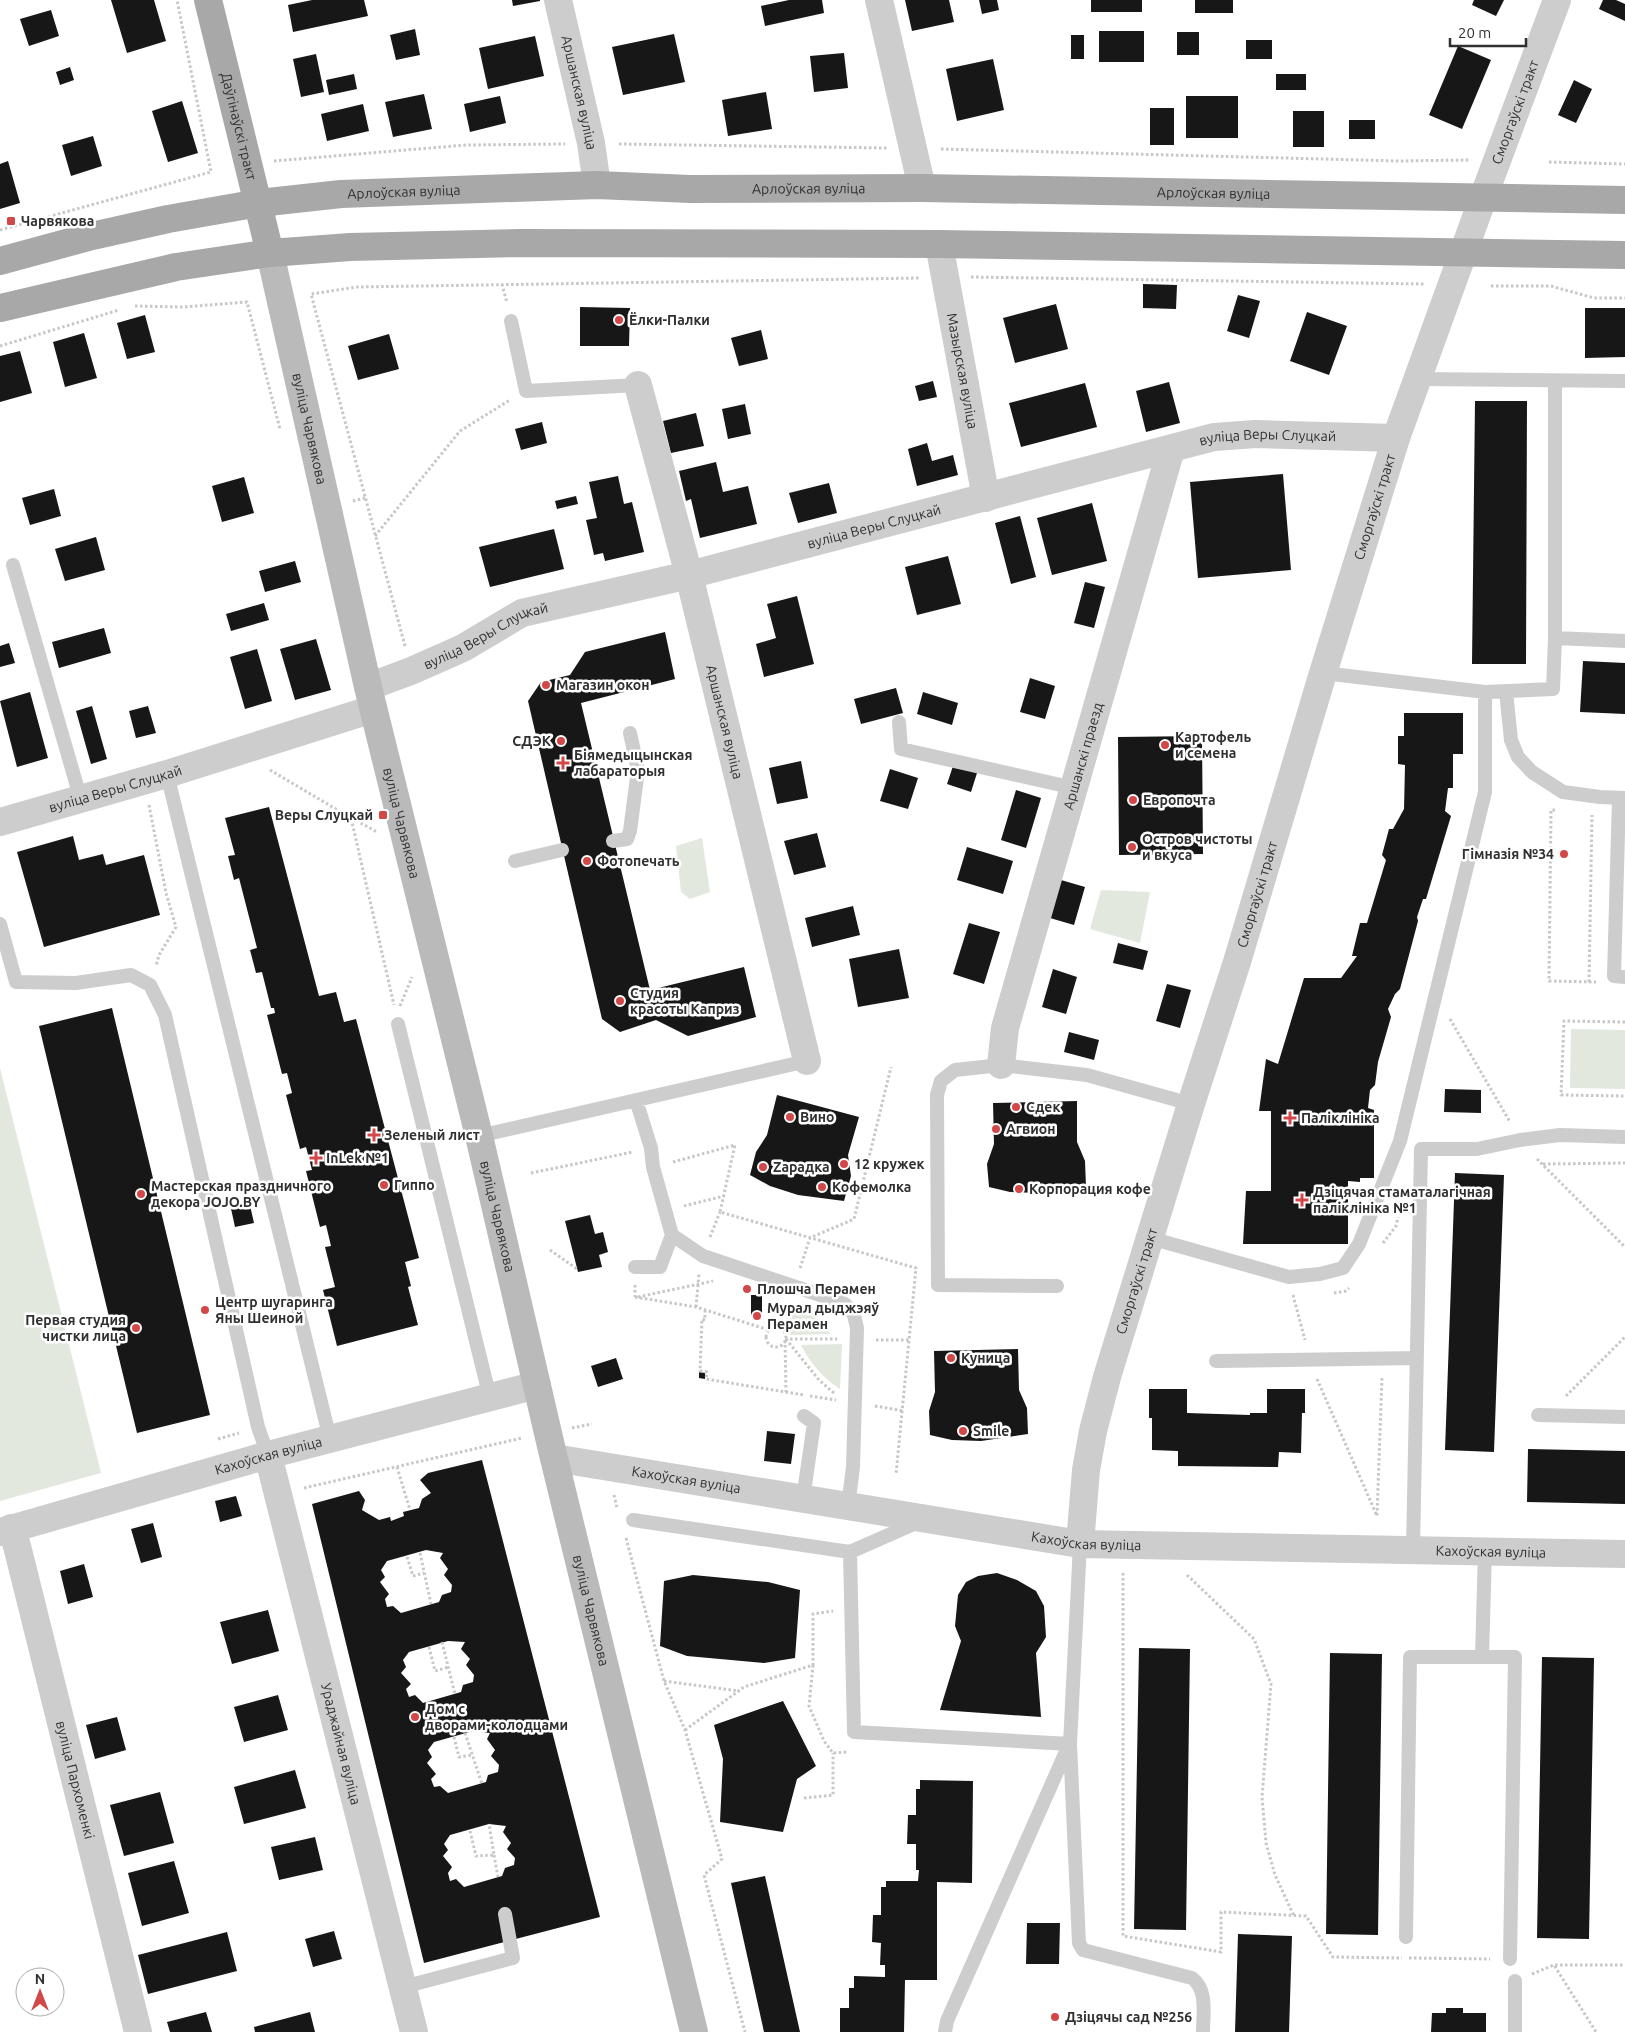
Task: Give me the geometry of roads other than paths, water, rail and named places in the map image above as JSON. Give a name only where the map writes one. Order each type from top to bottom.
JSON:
[{"type":"main road","name":"Даўгінаўскі тракт","points":[[208,0],[270,253]]},
{"type":"main road","name":"Арлоўская вуліца","points":[[0,262],[92,236],[168,219],[259,203],[341,194],[597,185],[690,189],[922,188],[1625,200]]},
{"type":"main road","points":[[0,308],[176,267],[270,253],[350,247],[521,243],[939,244],[1625,255]]},
{"type":"main road","name":"вуліца Чарвякова","points":[[270,253],[370,698],[479,1136],[554,1458],[694,2032]]},
{"type":"street","name":"Аршанская вуліца","points":[[558,0],[591,144],[597,185]]},
{"type":"street","points":[[879,0],[922,188]]},
{"type":"street","name":"Сморгаўскі тракт","points":[[1080,1544],[1086,1470],[1093,1431],[1107,1377],[1236,962],[1323,673],[1396,438],[1557,0]]},
{"type":"street","name":"Мазырская вуліца","points":[[939,244],[986,498]]},
{"type":"street","name":"Аршанская вуліца","points":[[638,385],[689,575],[807,1061]]},
{"type":"street","name":"вуліца Веры Слуцкай","points":[[0,822],[80,800],[169,781],[370,698],[411,671],[462,648],[522,613],[689,575],[1214,437],[1256,434],[1396,438]]},
{"type":"street","name":"Аршанскі праезд","points":[[1002,1065],[1006,1028],[1171,449]]},
{"type":"street","name":"Кахоўская вуліца","points":[[5,1530],[268,1455],[537,1385]]},
{"type":"street","name":"Ураджайная вуліца","points":[[268,1455],[414,2032]]},
{"type":"street","name":"Кахоўская вуліца","points":[[554,1458],[1080,1544],[1625,1554]]},
{"type":"street","name":"вуліца Пархоменкі","points":[[5,1530],[17,1546],[138,2032]]},
{"type":"lane","points":[[512,321],[526,391],[638,385]]},
{"type":"lane","points":[[1418,379],[1625,380]]},
{"type":"lane","points":[[1323,673],[1485,692],[1553,689],[1556,638],[1556,380]]},
{"type":"lane","points":[[14,565],[80,800]]},
{"type":"lane","points":[[1556,638],[1625,641]]},
{"type":"lane","points":[[1506,691],[1510,740],[1518,757],[1532,772],[1563,792],[1622,798],[1614,976],[1625,976]]},
{"type":"lane","points":[[1150,1238],[1288,1277],[1320,1274],[1342,1268],[1359,1244],[1400,1141],[1485,792],[1485,692]]},
{"type":"lane","points":[[899,722],[901,749],[1074,788]]},
{"type":"lane","points":[[613,841],[627,839],[630,831],[638,770],[630,733]]},
{"type":"lane","points":[[169,781],[330,1439]]},
{"type":"lane","points":[[515,861],[562,850]]},
{"type":"lane","points":[[0,924],[16,982],[76,983],[131,975],[150,985],[165,1015],[258,1427],[268,1455]]},
{"type":"lane","points":[[398,1024],[490,1398]]},
{"type":"lane","points":[[479,1136],[807,1061]]},
{"type":"lane","points":[[1057,1286],[938,1285],[937,1095],[941,1081],[955,1070],[1002,1065],[1087,1076],[1191,1104]]},
{"type":"lane","points":[[636,1100],[651,1148],[653,1167],[664,1212],[672,1235],[703,1256],[841,1302],[846,1305],[854,1316],[857,1328],[853,1467],[848,1506]]},
{"type":"lane","points":[[1413,1549],[1421,1149],[1477,1149],[1520,1140],[1560,1135],[1625,1137]]},
{"type":"lane","points":[[635,1267],[660,1266],[672,1235]]},
{"type":"lane","points":[[1216,1361],[1417,1358]]},
{"type":"lane","points":[[803,1499],[814,1423],[804,1416]]},
{"type":"lane","points":[[1542,1416],[1625,1417]]},
{"type":"lane","points":[[633,1520],[850,1552],[926,1519]]},
{"type":"lane","points":[[1080,1544],[1070,1744],[1078,1943],[1083,1950],[1192,1978],[1198,1983],[1203,1998],[1203,2032]]},
{"type":"lane","points":[[1482,1657],[1485,1551]]},
{"type":"lane","points":[[850,1552],[854,1732],[1070,1744]]},
{"type":"lane","points":[[1406,1937],[1410,1657],[1515,1657],[1510,1959]]},
{"type":"lane","points":[[945,2032],[951,2012],[1070,1744]]},
{"type":"lane","points":[[403,1987],[513,1958],[505,1914]]},
{"type":"lane","points":[[1515,1982],[1515,2032]]},
{"type":"place","name":"Чарвякова","points":[[11,221]]},
{"type":"place","name":"Ёлки-Палки","points":[[619,320]]},
{"type":"place","name":"Магазин окон","points":[[546,685]]},
{"type":"place","name":"СДЭК","points":[[561,741]]},
{"type":"place","name":"Картофель и семена","points":[[1165,745]]},
{"type":"place","name":"Біямедыцынская лабараторыя","points":[[563,763]]},
{"type":"place","name":"Европочта","points":[[1133,800]]},
{"type":"place","name":"Веры Слуцкай","points":[[383,815]]},
{"type":"place","name":"Остров чистоты и вкуса","points":[[1132,847]]},
{"type":"place","name":"Гімназія №34","points":[[1564,854]]},
{"type":"place","name":"Фотопечать","points":[[587,861]]},
{"type":"place","name":"Студия красоты Каприз","points":[[620,1001]]},
{"type":"place","name":"Сдек","points":[[1016,1107]]},
{"type":"place","name":"Вино","points":[[790,1117]]},
{"type":"place","name":"Паліклініка","points":[[1290,1118]]},
{"type":"place","name":"Агвион","points":[[996,1129]]},
{"type":"place","name":"Зеленый лист","points":[[374,1135]]},
{"type":"place","name":"InLek №1","points":[[316,1158]]},
{"type":"place","name":"12 кружек","points":[[844,1164]]},
{"type":"place","name":"Zарадка","points":[[763,1167]]},
{"type":"place","name":"Гиппо","points":[[384,1185]]},
{"type":"place","name":"Кофемолка","points":[[822,1187]]},
{"type":"place","name":"Корпорация кофе","points":[[1019,1189]]},
{"type":"place","name":"Мастерская праздничного декора JOJO.BY","points":[[141,1194]]},
{"type":"place","name":"Дзіцячая стаматалагічная паліклініка №1","points":[[1302,1200]]},
{"type":"place","name":"Плошча Перамен","points":[[747,1289]]},
{"type":"place","name":"Центр шугаринга Яны Шеиной","points":[[205,1310]]},
{"type":"place","name":"Мурал дыджэяў Перамен","points":[[757,1316]]},
{"type":"place","name":"Первая студия чистки лица","points":[[136,1328]]},
{"type":"place","name":"Куница","points":[[951,1358]]},
{"type":"place","name":"Smile","points":[[963,1431]]},
{"type":"place","name":"Дом с дворами-колодцами","points":[[415,1717]]},
{"type":"place","name":"Дзіцячы сад №256","points":[[1055,2017]]}]
